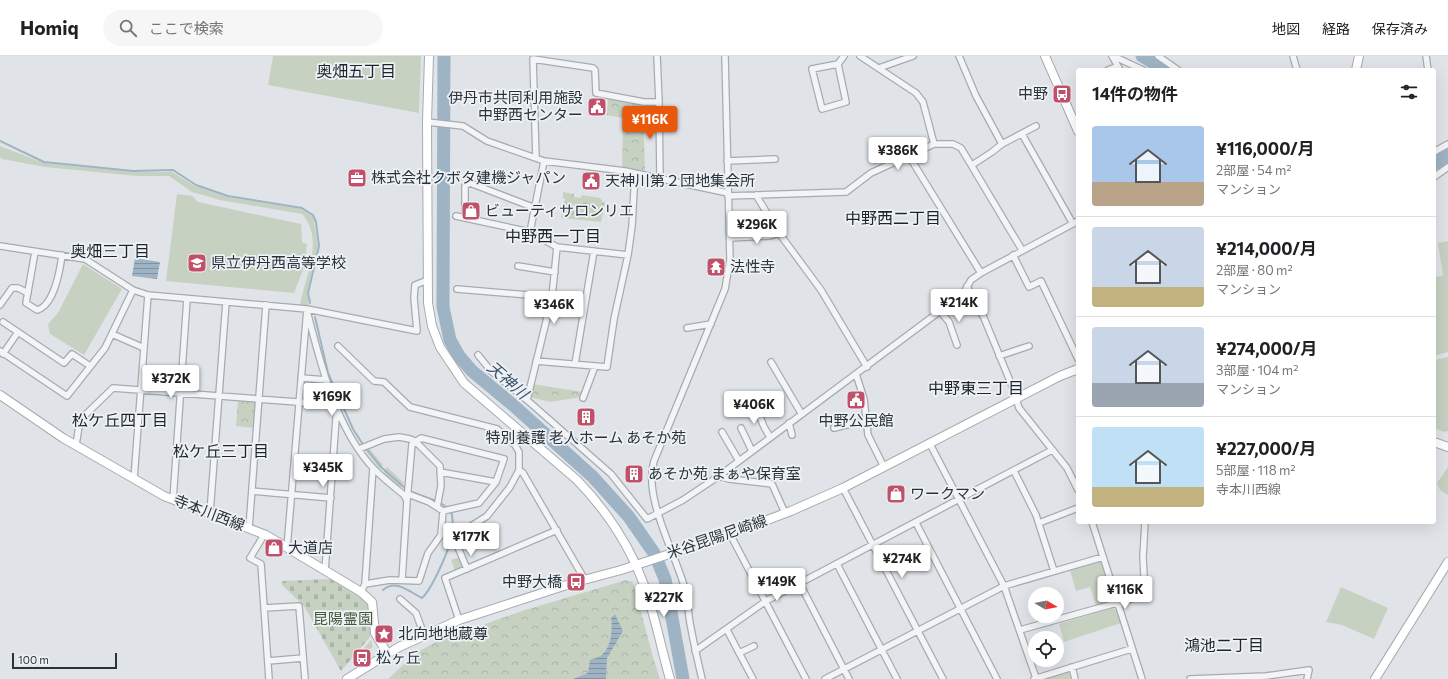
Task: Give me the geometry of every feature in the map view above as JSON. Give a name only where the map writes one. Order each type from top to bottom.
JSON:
[{"type":"main road","points":[[429,56],[430,123],[428,303],[432,326],[440,347],[454,371],[464,383],[585,488],[617,531],[644,584],[670,679]]},
{"type":"main road","points":[[1045,56],[1076,126]]},
{"type":"main road","points":[[1356,68],[1359,56]]},
{"type":"main road","name":"米谷昆陽尼崎線","points":[[347,679],[387,654],[424,635],[460,620],[585,580],[635,566],[730,534],[785,513],[843,488],[1016,398],[1076,370]]},
{"type":"main road","name":"寺本川西線","points":[[0,395],[134,479],[173,500],[264,535],[361,592],[372,602],[375,633],[387,654]]},
{"type":"main road","points":[[1436,443],[1448,447]]},
{"type":"main road","points":[[1375,679],[1448,562]]},
{"type":"street","points":[[657,56],[660,178]]},
{"type":"street","points":[[702,679],[695,651],[685,589],[669,554],[651,484],[652,468],[727,282],[730,260],[730,238],[725,56]]},
{"type":"street","points":[[838,64],[846,102],[822,108],[812,69],[838,64],[844,56]]},
{"type":"street","points":[[860,56],[906,85],[920,97],[923,102],[934,144]]},
{"type":"street","points":[[879,68],[913,56]]},
{"type":"street","points":[[959,56],[974,91],[1002,144]]},
{"type":"street","points":[[1112,56],[1119,68]]},
{"type":"street","points":[[1112,56],[1138,68]]},
{"type":"street","points":[[1158,56],[1175,68]]},
{"type":"street","points":[[1293,56],[1296,68]]},
{"type":"street","points":[[1426,56],[1428,68]]},
{"type":"street","points":[[536,158],[533,59],[593,68],[595,70],[596,94],[644,102],[659,102]]},
{"type":"street","points":[[430,123],[455,124],[463,126],[487,141],[544,161],[635,173],[728,195],[846,192],[871,173],[934,144],[957,145],[961,148],[972,165],[1022,250]]},
{"type":"street","points":[[972,165],[1002,144],[1036,126]]},
{"type":"street","points":[[478,355],[491,371],[527,400],[611,474],[647,519],[658,511],[683,500],[719,476],[802,413],[867,367],[963,294],[971,280],[980,273],[1075,222],[1022,134]]},
{"type":"street","points":[[1436,151],[1448,144]]},
{"type":"street","points":[[909,156],[980,273]]},
{"type":"street","points":[[727,161],[764,162],[775,159]]},
{"type":"street","points":[[530,232],[544,161]]},
{"type":"street","points":[[1436,176],[1448,167]]},
{"type":"street","points":[[536,361],[607,367],[614,319],[628,254],[632,226],[635,173]]},
{"type":"street","points":[[465,217],[465,186],[470,183],[535,208]]},
{"type":"street","points":[[756,195],[779,233],[820,290],[867,367]]},
{"type":"street","points":[[456,216],[530,232],[557,247],[628,254]]},
{"type":"street","points":[[730,238],[770,236],[779,233]]},
{"type":"street","points":[[0,246],[85,259],[133,290],[148,295],[307,309],[417,331],[414,298],[416,285],[428,280]]},
{"type":"street","points":[[527,400],[552,297],[557,247]]},
{"type":"street","points":[[574,364],[594,251]]},
{"type":"street","points":[[35,252],[26,303],[37,310],[40,310],[47,303],[59,280],[62,255]]},
{"type":"street","points":[[1013,255],[1029,287],[1041,281],[1076,355]]},
{"type":"street","points":[[518,266],[555,272]]},
{"type":"street","points":[[967,286],[984,318],[1019,408],[1067,468],[1076,486]]},
{"type":"street","points":[[0,304],[12,288],[18,288],[28,293]]},
{"type":"street","points":[[457,289],[552,297]]},
{"type":"street","points":[[18,332],[2,352],[67,396],[105,348],[133,290]]},
{"type":"street","points":[[134,479],[148,295]]},
{"type":"street","points":[[173,500],[187,299]]},
{"type":"street","points":[[210,513],[226,302]]},
{"type":"street","points":[[249,528],[266,305]]},
{"type":"street","points":[[287,548],[307,309]]},
{"type":"street","points":[[307,309],[326,380],[346,427],[373,468],[404,495],[407,501]]},
{"type":"street","points":[[940,311],[949,322],[957,345]]},
{"type":"street","points":[[3,322],[64,363],[72,354],[90,366]]},
{"type":"street","points":[[687,328],[711,324]]},
{"type":"street","points":[[112,334],[144,348]]},
{"type":"street","points":[[999,356],[1029,346]]},
{"type":"street","points":[[342,347],[370,374],[374,381],[384,382],[397,390],[410,407],[497,429],[515,445],[519,452],[519,470],[510,487],[494,510],[457,535],[455,540],[467,569]]},
{"type":"street","points":[[771,362],[802,413]]},
{"type":"street","points":[[583,398],[595,366]]},
{"type":"street","points":[[856,374],[864,399],[868,435],[884,467]]},
{"type":"street","points":[[301,378],[326,380]]},
{"type":"street","points":[[76,444],[80,420],[111,389],[337,405]]},
{"type":"street","points":[[755,404],[764,427],[770,437]]},
{"type":"street","points":[[325,571],[337,405]]},
{"type":"street","points":[[834,428],[867,420]]},
{"type":"street","points":[[789,423],[792,435]]},
{"type":"street","points":[[741,428],[752,451]]},
{"type":"street","points":[[722,432],[738,461]]},
{"type":"street","points":[[359,448],[384,439],[399,437],[415,441],[437,462],[440,472],[441,491],[437,507]]},
{"type":"street","points":[[402,580],[407,501],[412,444],[421,438],[504,459],[496,482],[479,503],[443,511],[429,502],[408,494]]},
{"type":"street","points":[[930,444],[1004,586],[1035,678],[1131,648]]},
{"type":"street","points":[[695,651],[727,630],[766,601],[1052,450]]},
{"type":"street","points":[[361,592],[365,584],[373,468]]},
{"type":"street","points":[[519,470],[523,473],[585,580]]},
{"type":"street","points":[[1014,471],[1038,524],[1054,571]]},
{"type":"street","points":[[440,472],[496,482]]},
{"type":"street","points":[[719,476],[729,479],[772,484],[785,513]]},
{"type":"street","points":[[843,488],[944,679]]},
{"type":"street","points":[[252,492],[331,498]]},
{"type":"street","points":[[1038,524],[1076,509]]},
{"type":"street","points":[[365,584],[380,581],[419,581],[428,553],[441,535],[443,511]]},
{"type":"street","points":[[916,523],[997,679]]},
{"type":"street","points":[[1093,524],[1142,679]]},
{"type":"street","points":[[1020,630],[1145,595],[1143,557],[1145,524]]},
{"type":"street","points":[[460,620],[445,578],[557,530]]},
{"type":"street","points":[[730,534],[806,679]]},
{"type":"street","points":[[264,535],[250,558],[261,564],[269,679]]},
{"type":"street","points":[[825,679],[1004,586],[1102,557]]},
{"type":"street","points":[[837,564],[896,679]]},
{"type":"street","points":[[800,584],[849,679]]},
{"type":"street","points":[[400,599],[416,613],[424,635]]},
{"type":"street","points":[[411,608],[415,604]]},
{"type":"street","points":[[264,608],[299,606],[305,679]]},
{"type":"street","points":[[727,630],[753,679]]},
{"type":"street","points":[[739,653],[754,646]]},
{"type":"street","points":[[268,661],[303,658]]},
{"type":"street","points":[[1072,667],[1075,679]]},
{"type":"street","points":[[1190,679],[1266,676],[1309,670],[1307,679]]},
{"type":"green space","points":[[273,56],[421,56],[419,113],[268,85]]},
{"type":"green space","points":[[608,98],[643,104],[645,171],[622,168],[623,118],[607,115]]},
{"type":"green space","points":[[0,146],[44,163],[134,172],[172,172],[195,186],[228,197],[302,209],[313,216],[318,246],[307,293],[309,306],[300,305],[312,258],[313,246],[309,224],[302,214],[220,200],[192,192],[169,176],[137,176],[45,167],[2,159],[0,157]]},
{"type":"green space","points":[[563,192],[574,194],[574,197],[581,198],[582,195],[600,198],[605,204],[601,222],[561,218],[565,199],[563,198]]},
{"type":"green space","points":[[177,194],[192,196],[198,202],[301,224],[302,242],[307,244],[304,267],[294,293],[166,281]]},
{"type":"green space","points":[[1448,241],[1448,352],[1436,355],[1436,277],[1443,275],[1438,243]]},
{"type":"green space","points":[[83,264],[122,289],[84,355],[50,334],[48,324],[58,313]]},
{"type":"green space","points":[[1448,357],[1448,431],[1444,432],[1436,429],[1436,360]]},
{"type":"green space","points":[[532,384],[583,392],[581,397],[551,402],[529,397]]},
{"type":"green space","points":[[238,400],[257,402],[255,428],[236,426]]},
{"type":"green space","points":[[368,447],[383,465],[380,469],[364,449]]},
{"type":"green space","points":[[387,467],[404,483],[400,488],[383,473]]},
{"type":"green space","points":[[1448,467],[1448,495],[1440,490],[1437,483]]},
{"type":"green space","points":[[461,557],[464,567],[455,571],[451,560]]},
{"type":"green space","points":[[1099,561],[1102,563],[1112,599],[1111,602],[1096,606],[1090,587],[1076,591],[1070,570]]},
{"type":"green space","name":"昆陽霊園","points":[[330,579],[366,601],[370,609],[370,637],[341,671],[304,606],[281,584],[283,581]]},
{"type":"green space","points":[[626,580],[633,582],[660,679],[388,679],[416,653],[439,640],[525,610]]},
{"type":"green space","points":[[1341,587],[1388,608],[1374,639],[1342,625],[1326,622]]},
{"type":"green space","points":[[1112,608],[1116,609],[1121,623],[1064,642],[1064,631],[1061,631],[1059,624]]},
{"type":"green space","points":[[371,640],[373,647],[359,656],[358,655]]},
{"type":"green space","points":[[1066,672],[1069,673],[1071,679],[1041,679]]},
{"type":"water","points":[[135,258],[160,262],[157,279],[132,276]]},
{"type":"water","points":[[615,614],[623,631],[607,658],[606,679],[573,679],[588,673],[590,660],[601,656],[605,652],[611,638],[611,618]]},
{"type":"waterway","name":"天神川","points":[[444,56],[443,307],[450,340],[459,356],[472,371],[513,405],[593,477],[629,517],[654,553],[665,579],[683,679]]},
{"type":"waterway","points":[[1142,56],[1162,68]]},
{"type":"waterway","points":[[0,141],[44,162],[133,171],[173,170],[196,185],[228,196],[302,208],[313,215],[316,222],[319,246],[308,293],[310,303]]},
{"type":"waterway","points":[[1436,163],[1448,155]]},
{"type":"waterway","points":[[315,317],[328,373],[353,429],[362,443]]},
{"type":"waterway","points":[[366,448],[381,467],[406,489]]},
{"type":"waterway","points":[[412,492],[436,501]]},
{"type":"waterway","points":[[383,590],[393,586],[402,587],[422,598],[426,593],[439,570],[452,536],[453,524],[451,510],[442,504]]},
{"type":"place","name":"中野","points":[[1062,94]]},
{"type":"place","name":"伊丹市共同利用施設 中野西センター","points":[[597,107]]},
{"type":"place","name":"株式会社クボタ建機ジャパン","points":[[357,178]]},
{"type":"place","name":"天神川第２団地集会所","points":[[591,181]]},
{"type":"place","name":"ビューティサロンリエ","points":[[471,211]]},
{"type":"place","name":"県立伊丹西高等学校","points":[[197,263]]},
{"type":"place","name":"法性寺","points":[[716,267]]},
{"type":"place","name":"中野公民館","points":[[856,400]]},
{"type":"place","name":"特別養護 老人ホーム あそか苑","points":[[586,417]]},
{"type":"place","name":"あそか苑 まぁや保育室","points":[[634,474]]},
{"type":"place","name":"ワークマン","points":[[896,494]]},
{"type":"place","name":"大道店","points":[[274,548]]},
{"type":"place","name":"中野大橋","points":[[576,582]]},
{"type":"place","name":"北向地地蔵尊","points":[[384,634]]},
{"type":"place","name":"松ヶ丘","points":[[362,658]]},
{"type":"district","name":"奥畑五丁目","points":[[356,71]]},
{"type":"district","name":"中野西二丁目","points":[[893,218]]},
{"type":"district","name":"中野西一丁目","points":[[553,236]]},
{"type":"district","name":"奥畑三丁目","points":[[110,251]]},
{"type":"district","name":"中野東三丁目","points":[[976,388]]},
{"type":"district","name":"松ケ丘四丁目","points":[[120,420]]},
{"type":"district","name":"松ケ丘三丁目","points":[[221,451]]},
{"type":"district","name":"鴻池二丁目","points":[[1224,645]]}]
